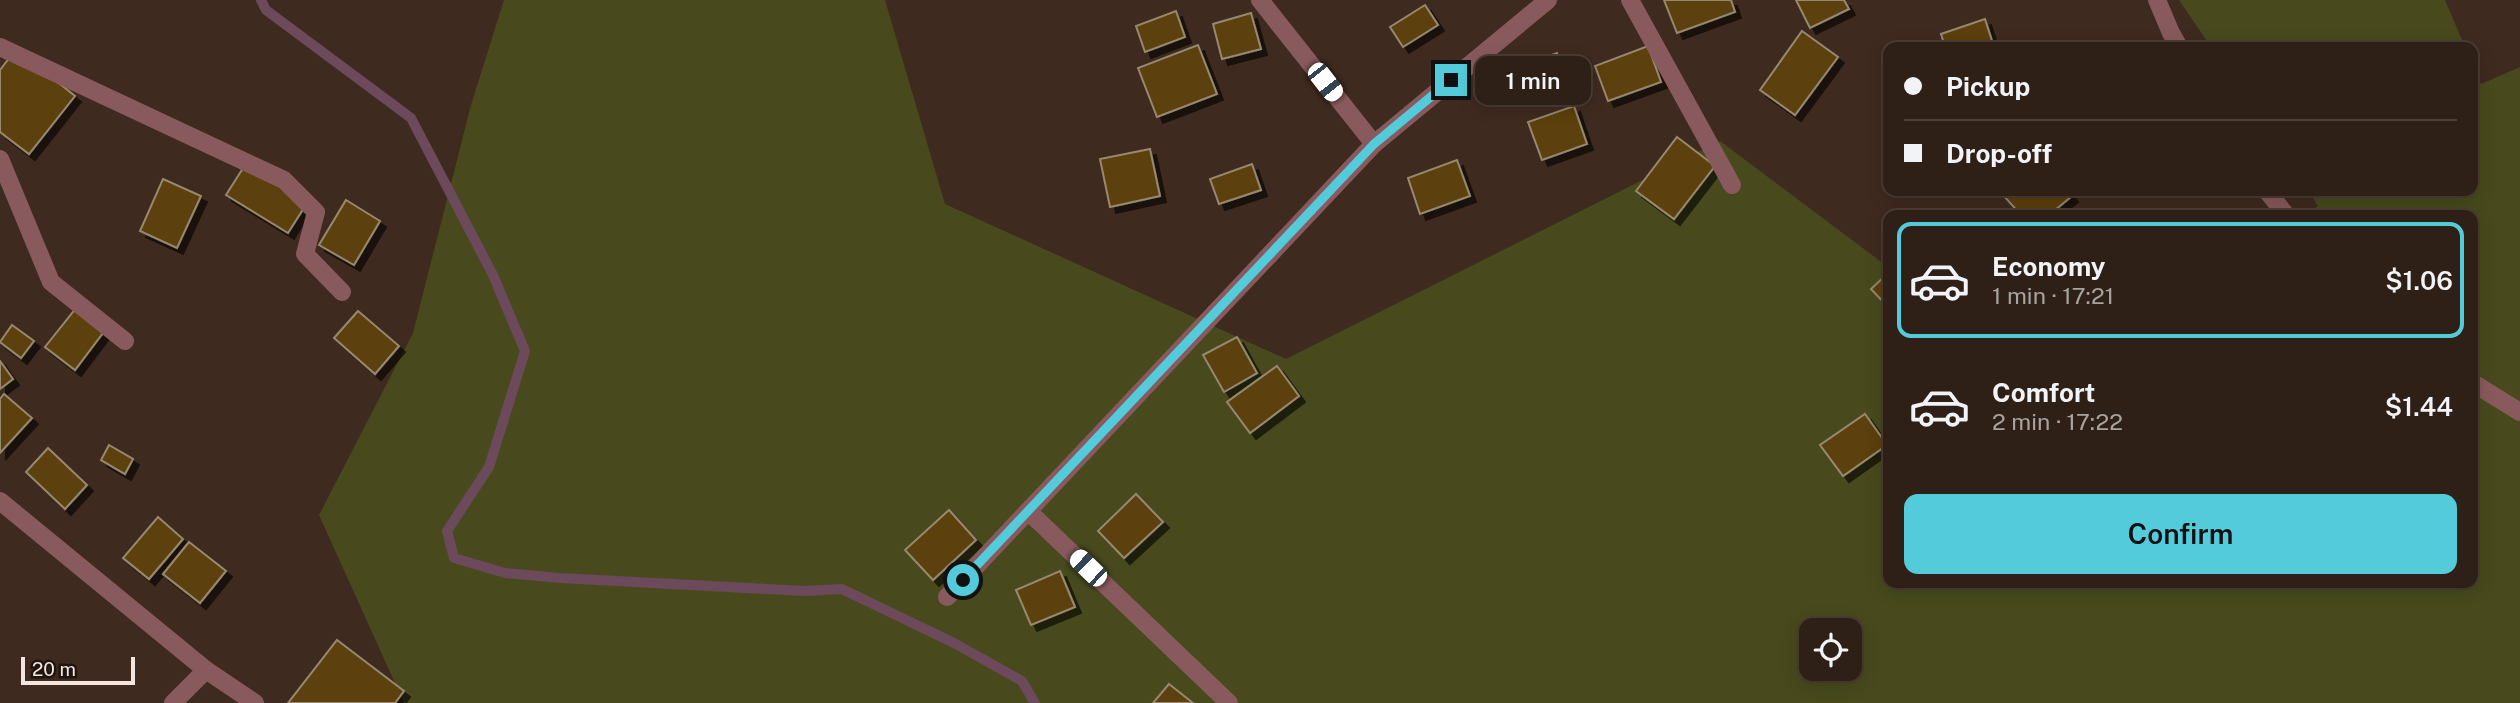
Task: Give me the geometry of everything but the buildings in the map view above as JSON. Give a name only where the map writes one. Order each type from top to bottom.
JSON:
[{"type":"street","points":[[1260,0],[1374,144]]},
{"type":"street","points":[[947,597],[1374,144],[1548,0]]},
{"type":"street","points":[[1630,0],[1732,184]]},
{"type":"street","points":[[2157,0],[2177,42]]},
{"type":"street","points":[[0,47],[284,180],[316,212],[305,254],[342,292]]},
{"type":"street","points":[[0,159],[51,282],[125,341]]},
{"type":"street","points":[[2271,196],[2282,210]]},
{"type":"street","points":[[2478,386],[2520,412]]},
{"type":"street","points":[[0,500],[206,670],[255,703]]},
{"type":"street","points":[[1028,511],[1228,703]]},
{"type":"street","points":[[173,703],[206,670]]},
{"type":"green space","points":[[504,0],[885,0],[945,204],[1286,359],[1720,141],[1883,263],[1883,588],[2478,588],[2478,210],[2312,210],[2318,206],[2312,196],[2478,196],[2478,77],[2481,84],[2520,67],[2520,703],[404,703],[319,515],[413,333],[471,105]]},
{"type":"green space","points":[[2179,0],[2445,0],[2463,42],[2208,42]]},
{"type":"waterway","points":[[261,0],[266,10],[411,118],[493,275],[525,351],[489,467],[447,531],[454,558],[505,573],[560,578],[804,591],[842,589],[954,643],[1022,681],[1035,703]]},
{"type":"route","points":[[963,580],[1374,144],[1451,80]]}]
